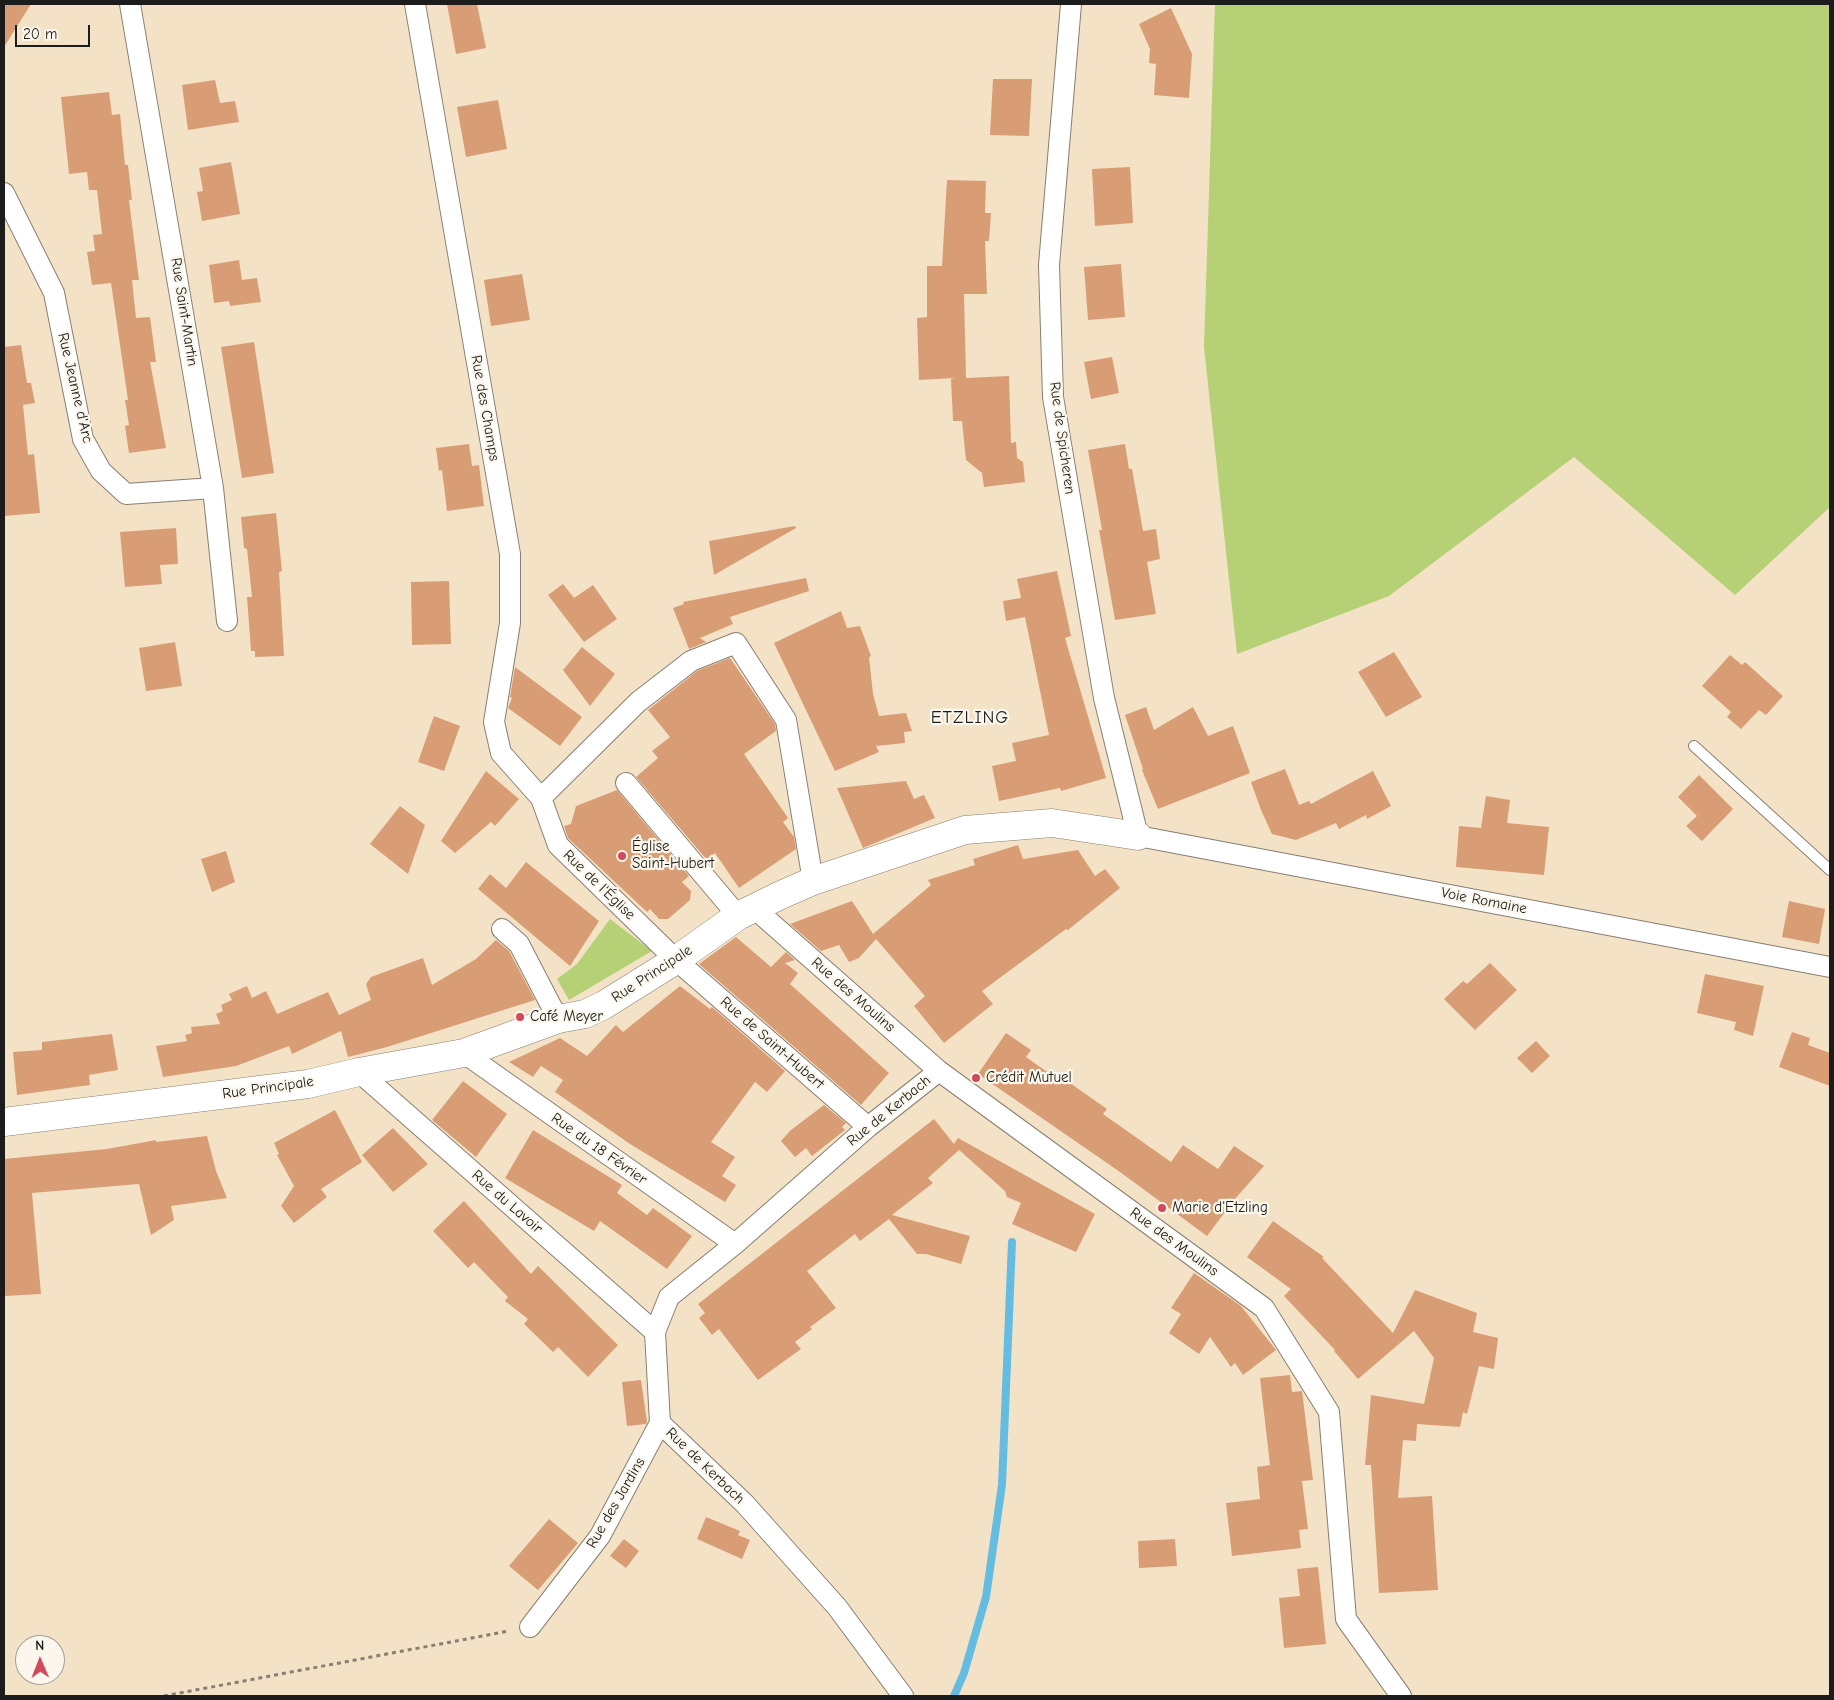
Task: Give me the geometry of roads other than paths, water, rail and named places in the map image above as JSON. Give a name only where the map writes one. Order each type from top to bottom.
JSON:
[{"type":"street","name":"Rue Saint-Martin","points":[[130,4],[213,488],[226,621]]},
{"type":"street","name":"Rue des Champs","points":[[415,4],[510,554],[510,623],[494,722],[501,753],[541,798]]},
{"type":"street","name":"Rue de Spicheren","points":[[1071,4],[1049,265],[1053,397],[1104,698],[1138,836]]},
{"type":"street","name":"Rue Jeanne d'Arc","points":[[4,193],[54,293],[83,439],[101,471],[126,494],[213,488]]},
{"type":"street","points":[[541,798],[638,702],[691,661],[736,643],[786,720],[813,881]]},
{"type":"street","points":[[626,783],[746,912]]},
{"type":"street","name":"Rue de l'Église","points":[[541,798],[558,845],[676,960]]},
{"type":"street","name":"Rue Principale","points":[[4,1122],[308,1084],[359,1072],[464,1054],[558,1019],[585,1014],[604,1005],[676,960],[746,912],[783,894],[813,881],[965,830],[1052,823],[1138,836]]},
{"type":"street","name":"Voie Romaine","points":[[1138,836],[1830,967]]},
{"type":"street","name":"Rue des Moulins","points":[[746,912],[938,1071],[1264,1308],[1329,1412],[1346,1619],[1401,1696]]},
{"type":"street","points":[[502,929],[519,944],[558,1019]]},
{"type":"street","name":"Rue de Saint-Hubert","points":[[676,960],[868,1126]]},
{"type":"street","name":"Rue du 18 Février","points":[[464,1054],[735,1244]]},
{"type":"street","name":"Rue de Kerbach","points":[[903,1696],[837,1607],[745,1504],[660,1423],[654,1332],[669,1297],[735,1244],[868,1126],[938,1071]]},
{"type":"street","name":"Rue du Lavoir","points":[[359,1072],[654,1332]]},
{"type":"street","name":"Rue des Jardins","points":[[530,1627],[600,1536],[660,1423]]},
{"type":"lane","points":[[1694,746],[1830,870]]},
{"type":"waterway","points":[[954,1696],[964,1673],[986,1597],[1002,1485],[1012,1242]]},
{"type":"place","name":"Église Saint-Hubert","points":[[622,856]]},
{"type":"place","name":"Café Meyer","points":[[520,1017]]},
{"type":"place","name":"Crédit Mutuel","points":[[976,1078]]},
{"type":"place","name":"Marie d'Etzling","points":[[1162,1208]]},
{"type":"district","name":"ETZLING","points":[[970,718]]}]
